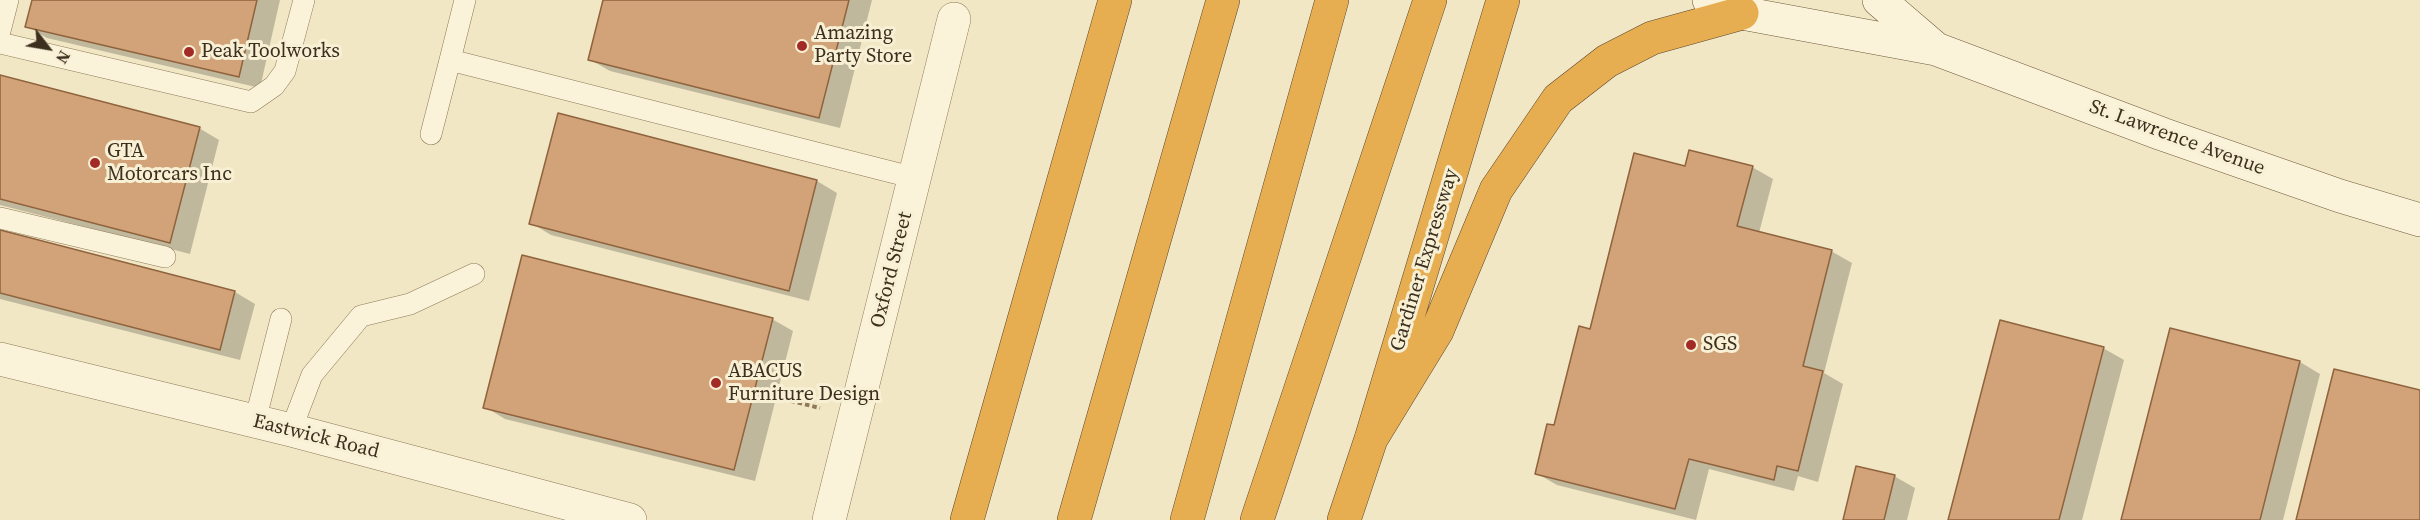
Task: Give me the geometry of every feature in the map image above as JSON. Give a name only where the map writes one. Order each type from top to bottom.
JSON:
[{"type":"highway","points":[[967,520],[1115,0]]},
{"type":"highway","points":[[1074,520],[1223,0]]},
{"type":"highway","points":[[1187,520],[1332,0]]},
{"type":"highway","points":[[1257,520],[1430,0]]},
{"type":"highway","name":"Gardiner Expressway","points":[[1344,520],[1371,439],[1503,0]]},
{"type":"highway","points":[[1371,439],[1437,331],[1496,190],[1558,99],[1607,61],[1652,38],[1742,13]]},
{"type":"street","name":"St. Lawrence Avenue","points":[[1709,0],[1742,13],[1936,49],[2162,134],[2340,196],[2420,220]]},
{"type":"street","name":"St. Lawrence Avenue","points":[[1879,0],[1936,49]]},
{"type":"street","name":"Oxford Street","points":[[829,520],[954,19]]},
{"type":"street","name":"Eastwick Road","points":[[0,359],[291,430],[630,520]]},
{"type":"lane","points":[[0,31],[8,0]]},
{"type":"lane","points":[[0,43],[251,102],[274,86],[285,70],[304,0]]},
{"type":"lane","points":[[431,134],[465,0]]},
{"type":"lane","points":[[450,60],[915,178]]},
{"type":"lane","points":[[0,218],[165,257]]},
{"type":"lane","points":[[291,430],[312,375],[361,316],[410,304],[474,274]]},
{"type":"lane","points":[[255,421],[281,319]]},
{"type":"path","points":[[754,392],[855,417]]},
{"type":"building","name":"Peak Toolworks","points":[[32,0],[257,0],[239,77],[25,27]]},
{"type":"building","points":[[603,0],[849,0],[819,118],[588,60]]},
{"type":"building","name":"GTA Motorcars Inc","points":[[0,75],[200,127],[170,243],[0,199]]},
{"type":"building","points":[[558,113],[817,180],[789,291],[529,224]]},
{"type":"building","name":"SGS","points":[[1689,150],[1753,166],[1737,226],[1832,250],[1803,366],[1823,371],[1798,471],[1777,466],[1774,480],[1689,459],[1675,509],[1535,474],[1547,424],[1554,425],[1579,326],[1590,329],[1634,153],[1685,166]]},
{"type":"building","points":[[0,230],[235,291],[220,350],[0,293]]},
{"type":"building","points":[[522,255],[773,318],[734,470],[483,408]]},
{"type":"building","points":[[2000,320],[2104,347],[2059,520],[1948,520]]},
{"type":"building","points":[[2170,328],[2300,361],[2260,520],[2121,520]]},
{"type":"building","points":[[2334,369],[2420,390],[2420,520],[2296,520]]},
{"type":"building","points":[[1856,466],[1895,475],[1884,520],[1843,520]]},
{"type":"place","name":"Amazing Party Store","points":[[802,46]]},
{"type":"place","name":"Peak Toolworks","points":[[189,52]]},
{"type":"place","name":"GTA Motorcars Inc","points":[[95,163]]},
{"type":"place","name":"SGS","points":[[1691,345]]},
{"type":"place","name":"ABACUS Furniture Design","points":[[716,383]]}]
